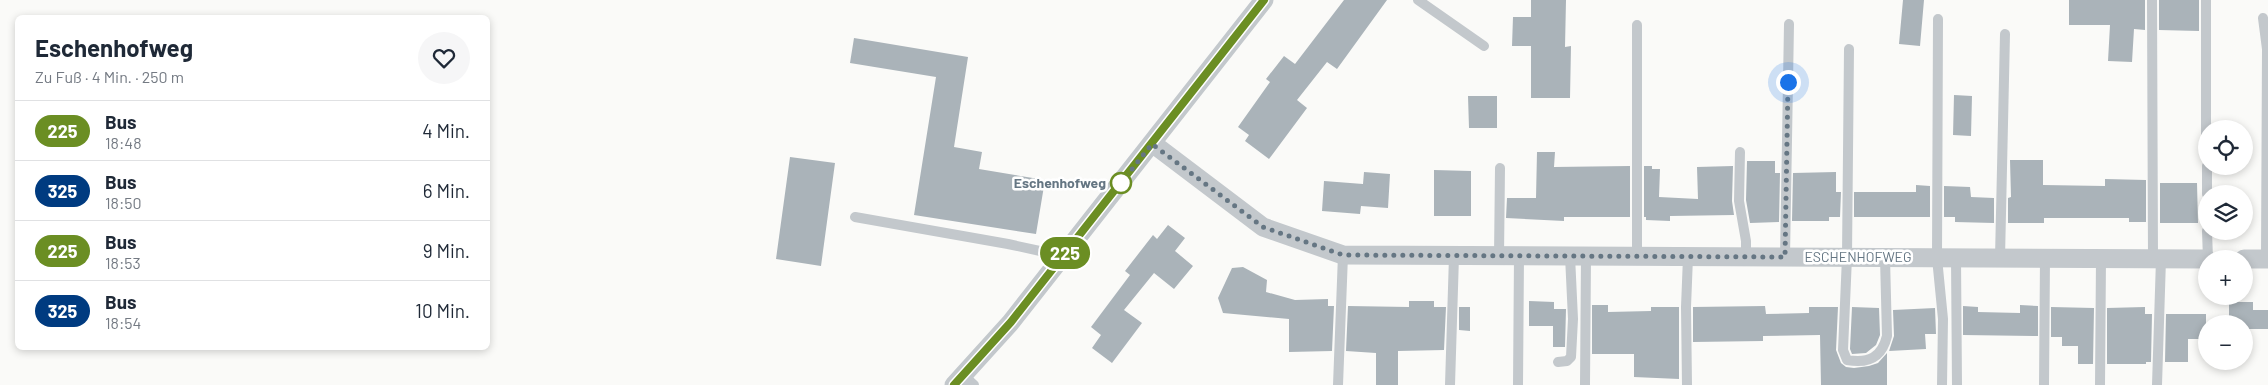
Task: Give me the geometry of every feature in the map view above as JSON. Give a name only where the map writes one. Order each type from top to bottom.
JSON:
[{"type":"street","points":[[963,382],[1264,0]]},
{"type":"street","name":"ESCHENHOFWEG","points":[[1152,144],[1263,227],[1343,255],[2198,259]]},
{"type":"street","points":[[2253,259],[2267,259]]},
{"type":"lane","points":[[1418,0],[1484,46]]},
{"type":"lane","points":[[2152,0],[2157,259],[2157,385]]},
{"type":"lane","points":[[2206,0],[2206,120]]},
{"type":"lane","points":[[2263,18],[2267,49],[2267,259]]},
{"type":"lane","points":[[1938,19],[1947,258],[1958,385]]},
{"type":"lane","points":[[1785,257],[1789,24]]},
{"type":"lane","points":[[1637,25],[1637,256]]},
{"type":"lane","points":[[2000,258],[2005,34]]},
{"type":"lane","points":[[1849,48],[1847,257],[1843,350],[1847,360],[1855,361],[1875,357],[1881,354],[1884,347],[1887,336],[1886,258]]},
{"type":"lane","points":[[1740,152],[1739,201],[1746,241],[1746,257]]},
{"type":"lane","points":[[1499,256],[1500,168]]},
{"type":"lane","points":[[856,217],[1008,244],[1063,256]]},
{"type":"lane","points":[[1338,385],[1343,255]]},
{"type":"lane","points":[[1450,385],[1454,256]]},
{"type":"lane","points":[[1518,385],[1519,256]]},
{"type":"lane","points":[[1558,362],[1568,361],[1571,357],[1578,256]]},
{"type":"lane","points":[[1578,256],[1585,385]]},
{"type":"lane","points":[[1687,385],[1688,257]]},
{"type":"lane","points":[[1942,385],[1943,319],[1947,258]]},
{"type":"lane","points":[[2044,385],[2045,258]]},
{"type":"lane","points":[[2100,385],[2101,258]]},
{"type":"building","points":[[1344,0],[1387,0],[1337,69],[1327,62],[1297,100],[1307,108],[1269,159],[1245,141],[1249,135],[1238,127],[1270,82],[1266,79],[1284,56],[1295,64]]},
{"type":"building","points":[[1531,0],[1566,0],[1565,47],[1571,46],[1570,98],[1531,98],[1531,46],[1512,46],[1513,17],[1531,17]]},
{"type":"building","points":[[1903,0],[1924,0],[1920,46],[1899,44]]},
{"type":"building","points":[[2069,0],[2145,0],[2145,30],[2134,29],[2132,62],[2108,61],[2110,25],[2069,25]]},
{"type":"building","points":[[2159,0],[2199,0],[2199,31],[2159,30]]},
{"type":"building","points":[[854,38],[968,57],[954,147],[982,152],[979,169],[1045,180],[1036,234],[914,215],[936,77],[850,63]]},
{"type":"building","points":[[1954,95],[1972,96],[1971,136],[1953,135]]},
{"type":"building","points":[[1468,96],[1497,96],[1497,128],[1469,128]]},
{"type":"building","points":[[1537,152],[1555,152],[1554,167],[1630,166],[1630,217],[1564,217],[1564,221],[1506,218],[1507,198],[1536,198]]},
{"type":"building","points":[[790,157],[835,163],[821,266],[776,259]]},
{"type":"building","points":[[2010,160],[2043,160],[2043,185],[2105,186],[2105,179],[2146,180],[2146,222],[2129,222],[2129,218],[2044,218],[2044,223],[2008,223],[2008,198],[2011,197]]},
{"type":"building","points":[[1747,161],[1775,161],[1775,173],[1780,173],[1779,222],[1750,223],[1746,200]]},
{"type":"building","points":[[1644,166],[1660,169],[1659,197],[1698,199],[1697,167],[1733,166],[1732,201],[1734,215],[1670,216],[1670,221],[1646,220],[1646,217],[1644,217]]},
{"type":"building","points":[[1434,170],[1471,171],[1471,216],[1434,216]]},
{"type":"building","points":[[1364,172],[1390,174],[1388,208],[1361,206],[1360,214],[1322,211],[1324,181],[1363,184]]},
{"type":"building","points":[[1836,172],[1836,192],[1841,192],[1840,217],[1829,217],[1829,221],[1792,221],[1793,173]]},
{"type":"building","points":[[2160,183],[2197,183],[2198,223],[2160,223]]},
{"type":"building","points":[[1916,185],[1930,186],[1930,217],[1854,217],[1854,192],[1916,192]]},
{"type":"building","points":[[1944,186],[1970,187],[1971,197],[1994,198],[1994,223],[1955,222],[1955,217],[1944,217]]},
{"type":"building","points":[[1168,225],[1185,238],[1175,251],[1193,266],[1174,289],[1154,273],[1124,310],[1142,323],[1112,363],[1092,348],[1101,335],[1091,327],[1130,275],[1125,271],[1153,235],[1157,239]]},
{"type":"building","points":[[1243,267],[1267,280],[1266,292],[1295,300],[1328,299],[1328,306],[1334,306],[1332,351],[1289,352],[1289,319],[1223,313],[1218,298],[1232,268]]},
{"type":"building","points":[[1409,301],[1434,301],[1434,307],[1446,307],[1444,350],[1398,351],[1398,385],[1376,385],[1376,353],[1346,351],[1348,306],[1409,307]]},
{"type":"building","points":[[1529,301],[1554,302],[1554,309],[1566,309],[1565,347],[1553,347],[1553,326],[1529,326]]},
{"type":"building","points":[[1592,305],[1608,305],[1608,312],[1651,311],[1651,307],[1679,307],[1679,379],[1634,377],[1634,354],[1592,354]]},
{"type":"building","points":[[2020,305],[2038,306],[2038,336],[1963,335],[1963,306],[1978,307],[1978,312],[2020,313]]},
{"type":"building","points":[[2229,305],[2253,305],[2253,310],[2268,310],[2268,329],[2253,329],[2253,315],[2229,315]]},
{"type":"building","points":[[1765,306],[1766,314],[1809,313],[1809,307],[1838,307],[1836,350],[1841,363],[1846,367],[1854,368],[1869,366],[1878,363],[1887,353],[1887,385],[1821,385],[1820,335],[1763,336],[1763,341],[1693,342],[1693,307]]},
{"type":"building","points":[[1459,307],[1470,307],[1470,331],[1459,330]]},
{"type":"building","points":[[1852,307],[1879,308],[1880,335],[1876,345],[1866,353],[1852,354],[1850,349]]},
{"type":"building","points":[[2051,307],[2094,308],[2093,364],[2078,364],[2078,346],[2062,346],[2062,337],[2051,337]]},
{"type":"building","points":[[2145,307],[2145,314],[2152,314],[2151,362],[2146,362],[2146,364],[2107,364],[2107,308]]},
{"type":"building","points":[[1935,308],[1936,334],[1925,334],[1926,349],[1889,351],[1894,336],[1893,310]]},
{"type":"building","points":[[2166,314],[2206,314],[2198,315],[2198,339],[2188,339],[2188,362],[2165,362]]},
{"type":"bus line","name":"225","points":[[954,385],[1011,322],[1264,0]]},
{"type":"place","name":"Eschenhofweg","points":[[1121,183]]},
{"type":"route","points":[[1121,183],[1152,144],[1263,227],[1343,255],[1785,257],[1788,82]]}]
